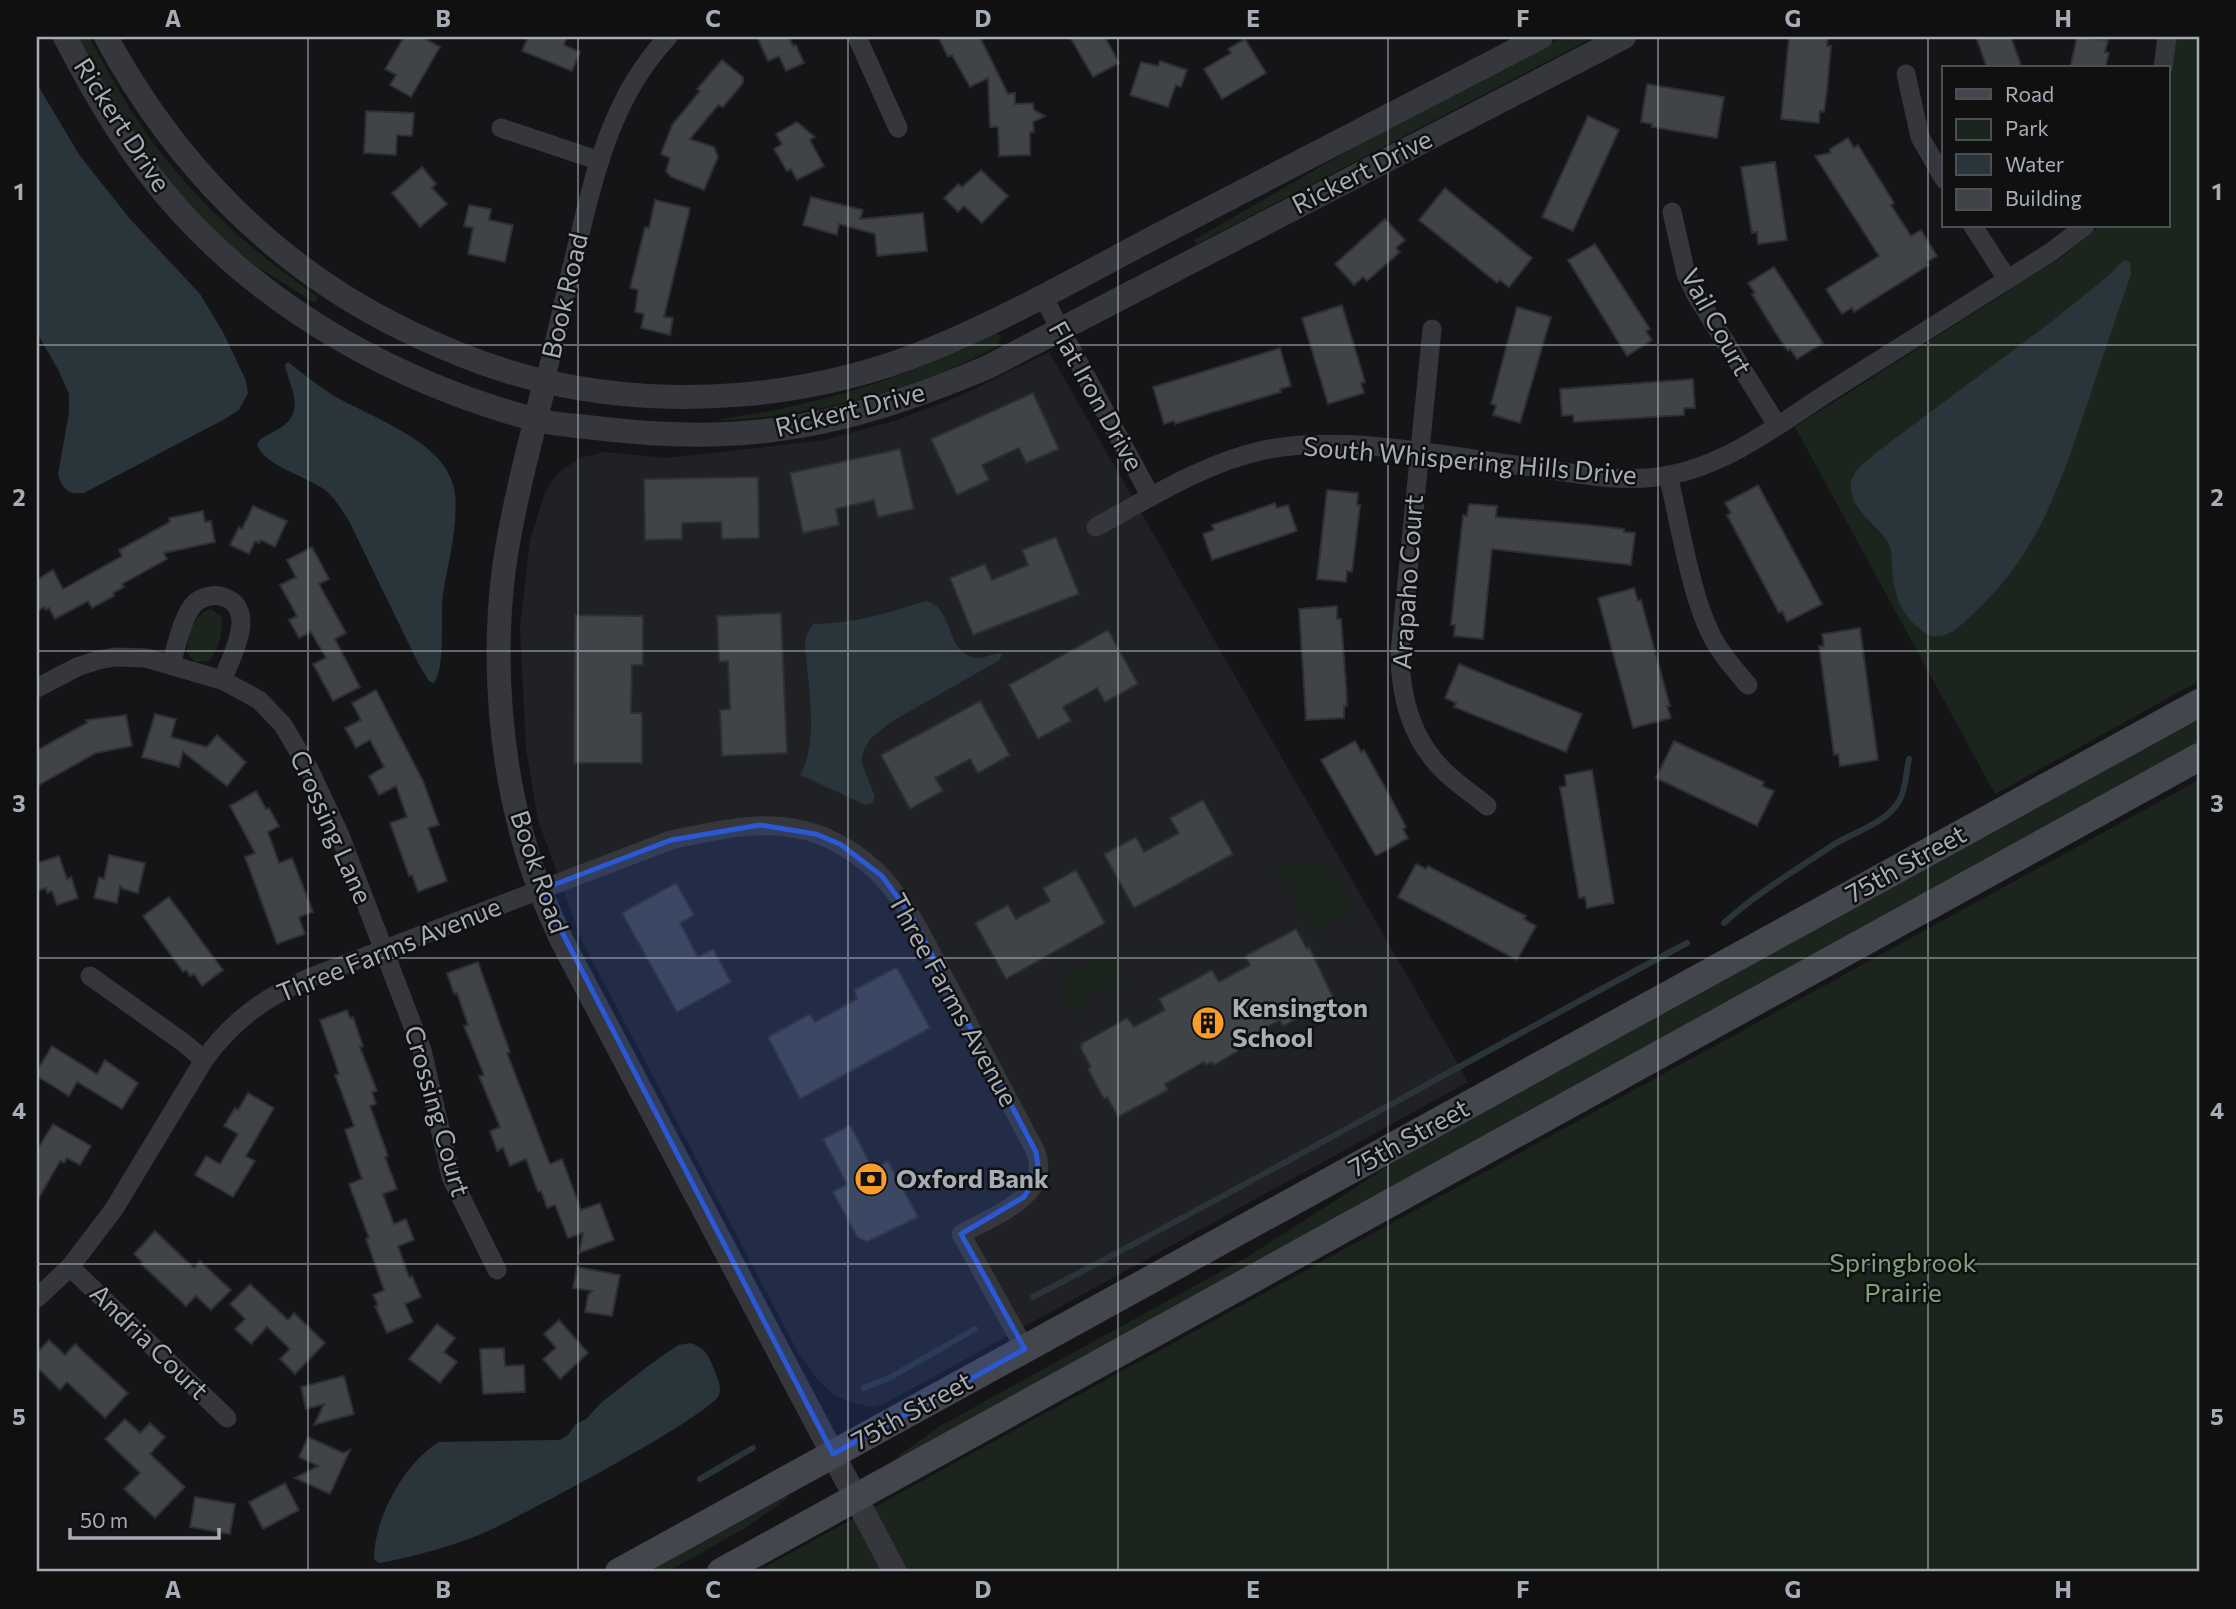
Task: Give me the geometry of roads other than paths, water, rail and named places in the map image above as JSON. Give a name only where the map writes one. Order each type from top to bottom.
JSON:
[{"type":"main road","name":"75th Street","points":[[619,1572],[2199,703]]},
{"type":"main road","name":"75th Street","points":[[721,1572],[2199,757]]},
{"type":"street","name":"Rickert Drive","points":[[65,37],[97,99],[135,157],[179,210],[236,266],[290,307],[361,351],[421,380],[536,420],[663,434],[772,430],[879,408],[988,367],[1624,37]]},
{"type":"street","name":"Rickert Drive","points":[[106,37],[152,112],[198,173],[250,226],[304,270],[366,311],[429,342],[495,368],[545,382],[612,393],[685,397],[751,394],[808,385],[859,374],[929,350],[1042,295],[1541,37]]},
{"type":"street","name":"Book Road","points":[[668,37],[625,99],[608,131],[586,207],[504,569],[499,677],[515,810],[540,890],[568,953],[895,1572]]},
{"type":"street","points":[[857,37],[898,128]]},
{"type":"street","points":[[2164,66],[2167,37]]},
{"type":"street","points":[[1906,74],[1914,119],[1920,136],[1942,175]]},
{"type":"street","points":[[501,128],[600,160]]},
{"type":"street","name":"Vail Court","points":[[1672,212],[1680,255],[1691,285],[1777,425]]},
{"type":"street","points":[[1974,228],[2007,279]]},
{"type":"street","name":"South Whispering Hills Drive","points":[[1096,527],[1220,464],[1261,451],[1289,446],[1362,447],[1603,476],[1668,475],[1688,470],[1731,452],[1777,425],[2051,252],[2082,228]]},
{"type":"street","name":"Flat Iron Drive","points":[[1042,295],[1151,497]]},
{"type":"street","name":"Arapaho Court","points":[[1432,329],[1400,652],[1400,681],[1412,725],[1425,748],[1444,771],[1487,806]]},
{"type":"street","points":[[1668,475],[1703,615],[1721,653],[1748,685]]},
{"type":"street","points":[[171,664],[189,612],[195,603],[211,595],[221,596],[236,607],[241,625],[222,680]]},
{"type":"street","name":"Crossing Lane","points":[[37,688],[78,667],[115,657],[146,658],[222,680],[259,700],[272,712],[298,749],[323,796],[383,950]]},
{"type":"street","name":"Three Farms Avenue","points":[[37,1298],[70,1267],[114,1209],[204,1060],[231,1026],[269,997],[309,978],[671,840],[729,828],[760,825],[816,834],[840,844],[882,876],[912,917],[1039,1161],[1039,1173],[1034,1186],[1024,1197],[961,1234],[1025,1349]]},
{"type":"street","name":"Crossing Court","points":[[383,950],[422,1050],[451,1177],[497,1270]]},
{"type":"street","points":[[90,976],[204,1060]]},
{"type":"street","name":"Andria Court","points":[[70,1267],[227,1418]]},
{"type":"water","points":[[37,84],[80,156],[130,219],[200,294],[224,334],[246,381],[248,393],[239,410],[223,420],[84,493],[66,490],[58,474],[69,413],[69,394],[37,333]]},
{"type":"water","points":[[2126,260],[2130,262],[2131,274],[2075,440],[2043,520],[2014,568],[1973,614],[1948,634],[1935,636],[1923,632],[1902,609],[1894,584],[1890,547],[1856,505],[1851,490],[1852,478],[1877,452],[2051,322]]},
{"type":"water","points":[[288,362],[331,394],[421,443],[436,456],[447,471],[454,488],[456,513],[443,594],[440,665],[434,683],[429,681],[419,665],[349,521],[338,504],[325,490],[276,465],[261,452],[257,444],[291,418],[295,403],[285,365]]},
{"type":"water","points":[[925,601],[940,610],[961,651],[973,658],[1003,654],[998,661],[894,720],[871,738],[861,761],[875,797],[872,803],[866,805],[800,775],[810,745],[811,710],[805,643],[813,624],[870,617]]},
{"type":"water","points":[[691,1343],[700,1347],[708,1356],[720,1385],[719,1395],[707,1407],[648,1445],[567,1491],[479,1535],[398,1559],[379,1563],[374,1559],[379,1527],[393,1493],[414,1464],[439,1442],[560,1440],[648,1366],[678,1345]]},
{"type":"waterway","points":[[1724,923],[1791,873],[1894,809],[1901,797],[1909,759]]},
{"type":"waterway","points":[[1033,1297],[1687,943]]},
{"type":"waterway","points":[[864,1388],[891,1377],[975,1329]]},
{"type":"waterway","points":[[700,1479],[753,1448]]},
{"type":"place","name":"Kensington School","points":[[1208,1023]]},
{"type":"place","name":"Oxford Bank","points":[[871,1179]]},
{"type":"park label","name":"Springbrook Prairie","points":[[1903,1278]]}]
